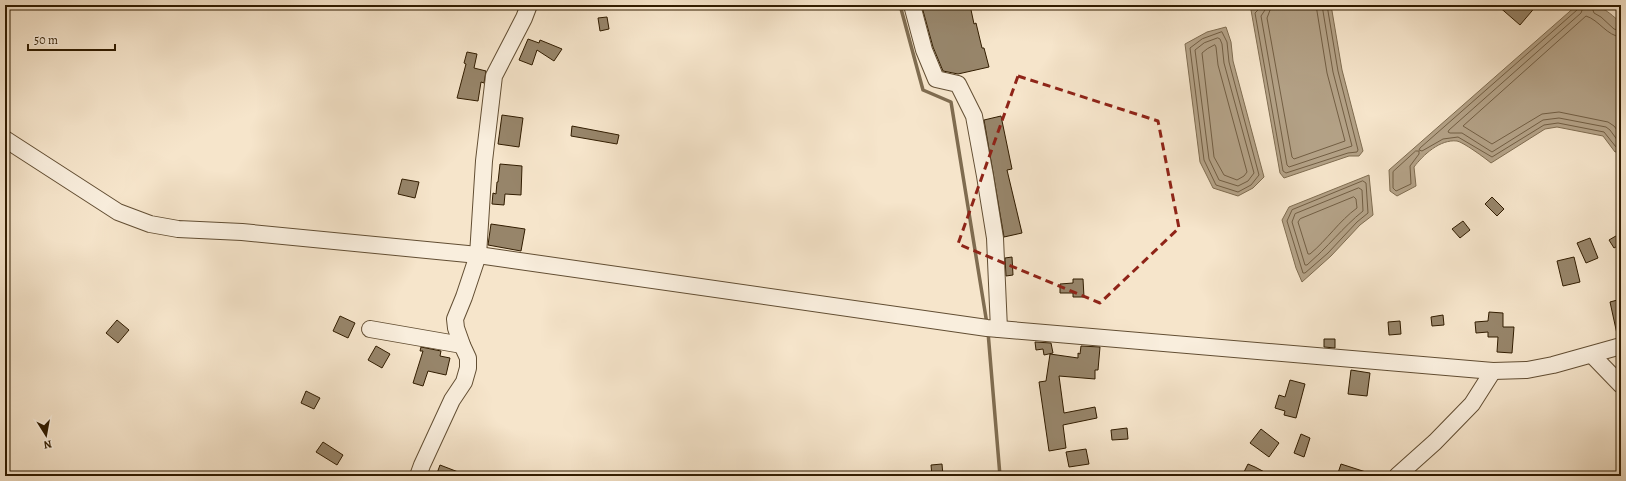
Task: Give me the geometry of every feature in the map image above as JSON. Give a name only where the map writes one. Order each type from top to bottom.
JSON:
[{"type":"street","points":[[418,476],[452,400],[464,382],[468,368],[468,358],[456,328],[455,320],[478,255],[484,161],[494,76],[524,18],[529,5]]},
{"type":"street","points":[[912,5],[924,50],[936,79],[958,84],[974,116],[995,238],[999,329]]},
{"type":"street","points":[[5,139],[118,212],[150,224],[178,229],[242,232],[478,255],[999,329],[1492,371],[1527,370],[1592,355],[1621,346]]},
{"type":"street","points":[[370,329],[462,345]]},
{"type":"street","points":[[1592,355],[1621,385]]},
{"type":"street","points":[[1397,476],[1435,442],[1472,404],[1492,371]]},
{"type":"highlighted area","points":[[1018,76],[1158,121],[1179,228],[1100,303],[958,244]]},
{"type":"water","points":[[1259,5],[1331,5],[1342,70],[1363,151],[1359,156],[1349,156],[1284,178],[1280,173],[1251,10]]},
{"type":"water","points":[[1577,5],[1597,6],[1610,13],[1621,23],[1621,151],[1615,152],[1603,136],[1557,127],[1545,129],[1491,163],[1464,144],[1457,141],[1451,141],[1438,145],[1432,149],[1414,167],[1416,186],[1397,196],[1390,191],[1389,170]]},
{"type":"water","points":[[1226,27],[1231,42],[1233,61],[1264,177],[1253,188],[1238,196],[1213,188],[1200,162],[1185,44],[1207,32]]},
{"type":"water","points":[[1369,175],[1373,215],[1360,225],[1331,256],[1302,282],[1296,268],[1282,220],[1289,207]]},
{"type":"building","points":[[933,5],[970,5],[974,24],[976,23],[982,48],[984,48],[989,67],[958,74],[943,71],[933,47],[922,7]]},
{"type":"building","points":[[1497,5],[1537,5],[1520,25]]},
{"type":"building","points":[[607,17],[609,29],[600,31],[598,18]]},
{"type":"building","points":[[528,39],[539,43],[540,40],[562,49],[554,61],[537,50],[532,65],[519,60]]},
{"type":"building","points":[[467,52],[477,54],[474,68],[486,71],[484,83],[481,82],[478,101],[457,98],[466,64],[464,63]]},
{"type":"building","points":[[502,115],[523,118],[519,147],[498,144]]},
{"type":"building","points":[[1001,116],[1012,169],[1007,170],[1022,233],[1004,237],[984,120]]},
{"type":"building","points":[[572,126],[619,135],[617,144],[571,136]]},
{"type":"building","points":[[500,164],[522,166],[521,195],[505,194],[504,205],[492,204],[493,193],[496,194]]},
{"type":"building","points":[[402,179],[419,182],[415,198],[398,194]]},
{"type":"building","points":[[1492,197],[1504,209],[1497,216],[1485,204]]},
{"type":"building","points":[[1463,221],[1470,230],[1460,238],[1452,229]]},
{"type":"building","points":[[491,224],[525,229],[521,251],[488,245]]},
{"type":"building","points":[[1621,233],[1621,244],[1614,248],[1609,240]]},
{"type":"building","points":[[1590,238],[1598,258],[1586,263],[1577,243]]},
{"type":"building","points":[[1012,257],[1013,275],[1006,276],[1005,258]]},
{"type":"building","points":[[1574,257],[1580,282],[1563,286],[1557,261]]},
{"type":"building","points":[[1073,279],[1083,279],[1084,297],[1073,297],[1073,293],[1060,293],[1060,284],[1073,283]]},
{"type":"building","points":[[1621,299],[1621,333],[1617,334],[1610,302]]},
{"type":"building","points":[[1489,312],[1503,313],[1503,327],[1514,327],[1512,353],[1497,352],[1498,337],[1488,337],[1488,332],[1476,333],[1475,322],[1488,321]]},
{"type":"building","points":[[1443,315],[1444,325],[1432,326],[1431,317]]},
{"type":"building","points":[[340,316],[355,323],[348,338],[333,331]]},
{"type":"building","points":[[117,320],[129,330],[118,343],[106,333]]},
{"type":"building","points":[[1400,321],[1401,334],[1389,335],[1388,322]]},
{"type":"building","points":[[1324,339],[1335,339],[1335,348],[1324,347]]},
{"type":"building","points":[[1035,342],[1051,343],[1053,353],[1044,355],[1043,349],[1036,350]]},
{"type":"building","points":[[376,346],[390,354],[382,368],[368,360]]},
{"type":"building","points":[[1081,346],[1100,347],[1098,370],[1095,370],[1095,379],[1059,376],[1064,413],[1095,407],[1097,418],[1063,425],[1066,448],[1049,451],[1039,382],[1046,381],[1050,354],[1078,358],[1078,353],[1080,354]]},
{"type":"building","points":[[421,347],[441,351],[440,356],[450,358],[446,375],[428,371],[423,386],[413,383],[423,351],[420,351]]},
{"type":"building","points":[[1351,370],[1370,373],[1367,396],[1348,394]]},
{"type":"building","points":[[1290,380],[1305,384],[1296,418],[1284,415],[1285,411],[1275,408],[1279,395],[1285,397]]},
{"type":"building","points":[[306,391],[320,398],[314,409],[301,403]]},
{"type":"building","points":[[1127,428],[1128,439],[1112,440],[1111,430]]},
{"type":"building","points":[[1261,429],[1279,443],[1269,457],[1250,443]]},
{"type":"building","points":[[1301,434],[1310,438],[1304,457],[1294,453]]},
{"type":"building","points":[[323,442],[343,455],[337,465],[316,452]]},
{"type":"building","points":[[1086,449],[1089,464],[1069,467],[1066,452]]},
{"type":"building","points":[[942,464],[943,476],[932,476],[931,465]]},
{"type":"building","points":[[1248,464],[1255,467],[1272,476],[1242,476]]},
{"type":"building","points":[[1341,464],[1372,474],[1372,476],[1337,476]]},
{"type":"building","points":[[440,465],[466,475],[466,476],[436,476]]},
{"type":"waterway","points":[[900,5],[923,90],[951,102],[987,324]]},
{"type":"waterway","points":[[988,332],[1000,476]]}]
